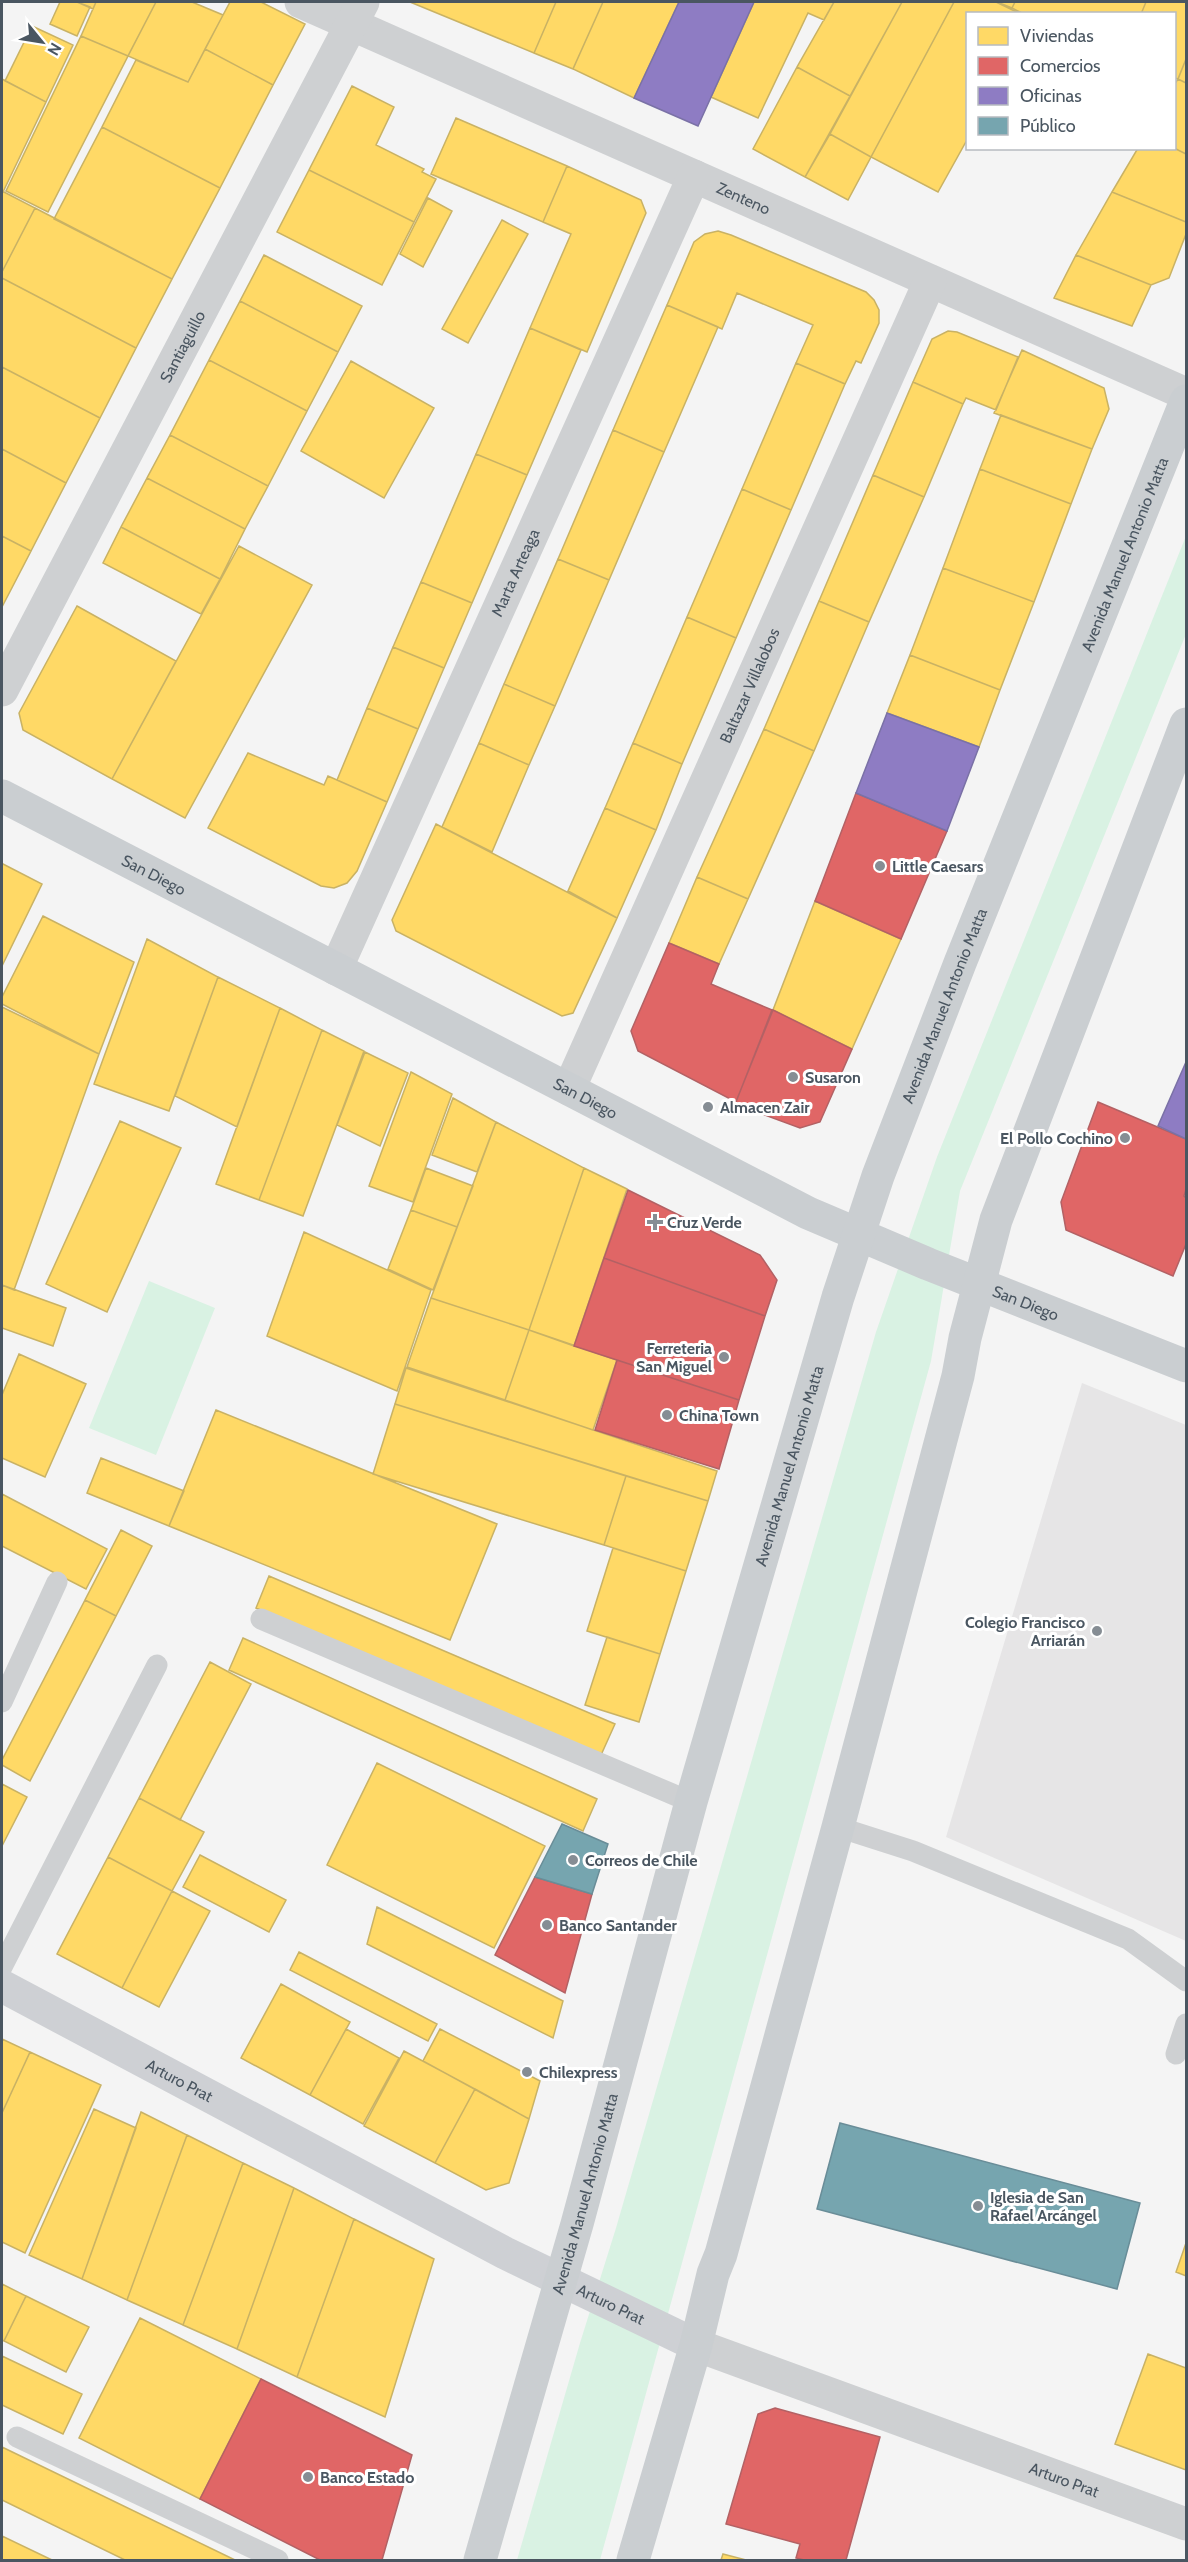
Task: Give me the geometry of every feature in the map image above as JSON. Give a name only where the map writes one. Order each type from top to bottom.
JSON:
[{"type":"main road","name":"Avenida Manuel Antonio Matta","points":[[480,2560],[560,2280],[691,1802],[838,1297],[878,1176],[960,963],[1186,401]]},
{"type":"main road","points":[[633,2560],[696,2345],[713,2274],[721,2254],[838,1827],[958,1376],[965,1338],[996,1220],[1186,724]]},
{"type":"main road","name":"San Diego","points":[[2,796],[791,1205],[859,1236],[1186,1366]]},
{"type":"street","name":"Zenteno","points":[[301,2],[357,13],[694,176],[1186,394]]},
{"type":"street","name":"Santiaguillo","points":[[2,690],[357,13]]},
{"type":"street","name":"Marta Arteaga","points":[[336,969],[694,176]]},
{"type":"street","name":"Baltazar Villalobos","points":[[569,1089],[930,280]]},
{"type":"street","name":"Arturo Prat","points":[[2,1986],[560,2280],[696,2345],[1186,2524]]},
{"type":"lane","points":[[2,1702],[57,1582]]},
{"type":"lane","points":[[261,1619],[691,1802]]},
{"type":"lane","points":[[2,1967],[158,1665]]},
{"type":"lane","points":[[838,1827],[913,1851],[1128,1940],[1186,1981]]},
{"type":"lane","points":[[1176,2054],[1186,2024]]},
{"type":"lane","points":[[16,2437],[278,2560]]},
{"type":"shaded area","name":"Colegio Francisco Arriarán","points":[[1082,1383],[1186,1425],[1186,1941],[946,1837]]},
{"type":"green space","points":[[1186,536],[1186,634],[960,1191],[931,1361],[600,2560],[517,2560],[616,2228],[876,1332],[937,1157]]},
{"type":"green space","points":[[149,1281],[215,1308],[156,1455],[89,1428]]},
{"type":"building: Viviendas","points":[[60,2],[77,2],[90,7],[77,36],[50,24]]},
{"type":"building: Viviendas","points":[[77,2],[96,2],[93,9]]},
{"type":"building: Viviendas","points":[[96,2],[156,2],[128,56],[81,36]]},
{"type":"building: Viviendas","points":[[156,2],[192,2],[223,15],[188,82],[128,56]]},
{"type":"building: Viviendas","points":[[230,2],[261,2],[305,24],[273,85],[205,49]]},
{"type":"building: Viviendas","points":[[410,2],[556,2],[534,53]]},
{"type":"building: Viviendas","points":[[556,2],[603,2],[573,69],[534,53]]},
{"type":"building: Viviendas","points":[[603,2],[679,2],[634,98],[573,69]]},
{"type":"building: Viviendas","points":[[754,2],[834,2],[824,20],[808,13],[758,118],[711,97]]},
{"type":"building: Viviendas","points":[[834,2],[902,2],[850,96],[797,67]]},
{"type":"building: Viviendas","points":[[902,2],[954,2],[871,157],[830,134]]},
{"type":"building: Viviendas","points":[[954,2],[996,2],[1017,12],[966,12],[966,142],[938,192],[871,157]]},
{"type":"building: Viviendas","points":[[997,2],[1015,2],[1012,8]]},
{"type":"building: Viviendas","points":[[1015,2],[1146,2],[1142,12],[1020,12],[1012,8]]},
{"type":"building: Viviendas","points":[[1146,2],[1186,2],[1186,59],[1178,79],[1176,78],[1176,12],[1142,12]]},
{"type":"building: Viviendas","points":[[32,26],[73,45],[46,102],[5,81]]},
{"type":"building: Viviendas","points":[[81,36],[128,56],[48,212],[6,191]]},
{"type":"building: Viviendas","points":[[205,49],[273,85],[220,188],[102,127],[136,60],[188,82]]},
{"type":"building: Viviendas","points":[[1186,59],[1186,83],[1178,79]]},
{"type":"building: Viviendas","points":[[797,67],[850,96],[805,177],[753,149]]},
{"type":"building: Viviendas","points":[[2,79],[46,102],[3,192],[2,191]]},
{"type":"building: Viviendas","points":[[1178,79],[1186,83],[1186,154],[1176,149],[1176,82]]},
{"type":"building: Viviendas","points":[[352,86],[394,107],[376,145],[424,169],[422,172],[436,179],[414,222],[309,170]]},
{"type":"building: Viviendas","points":[[456,118],[567,166],[543,222],[431,174]]},
{"type":"building: Viviendas","points":[[102,127],[220,188],[172,279],[54,219]]},
{"type":"building: Viviendas","points":[[830,134],[871,157],[848,200],[805,177]]},
{"type":"building: Viviendas","points":[[1176,149],[1186,154],[1186,222],[1112,192],[1137,150]]},
{"type":"building: Viviendas","points":[[567,166],[641,200],[646,213],[587,352],[530,328],[571,234],[543,222]]},
{"type":"building: Viviendas","points":[[309,170],[414,222],[382,285],[277,232]]},
{"type":"building: Viviendas","points":[[2,191],[35,208],[2,272]]},
{"type":"building: Viviendas","points":[[1112,192],[1186,222],[1186,234],[1169,278],[1151,285],[1076,255]]},
{"type":"building: Viviendas","points":[[428,198],[452,211],[423,267],[400,254]]},
{"type":"building: Viviendas","points":[[35,208],[172,279],[136,348],[2,278],[2,272]]},
{"type":"building: Viviendas","points":[[502,220],[528,234],[468,343],[442,329]]},
{"type":"building: Viviendas","points":[[718,231],[866,292],[874,300],[879,310],[879,323],[861,363],[856,361],[845,384],[796,363],[813,325],[737,293],[722,329],[667,305],[694,242],[705,234]]},
{"type":"building: Viviendas","points":[[264,255],[362,306],[338,352],[240,301]]},
{"type":"building: Viviendas","points":[[1076,255],[1151,285],[1132,326],[1054,298]]},
{"type":"building: Viviendas","points":[[2,278],[136,348],[100,418],[2,367]]},
{"type":"building: Viviendas","points":[[240,301],[338,352],[307,411],[209,360]]},
{"type":"building: Viviendas","points":[[667,305],[718,327],[664,452],[613,430]]},
{"type":"building: Viviendas","points":[[530,328],[581,350],[527,475],[476,454]]},
{"type":"building: Viviendas","points":[[948,331],[957,332],[1018,357],[996,410],[966,398],[963,404],[913,382],[932,339]]},
{"type":"building: Viviendas","points":[[1022,350],[1104,388],[1109,409],[1092,449],[994,413]]},
{"type":"building: Viviendas","points":[[209,360],[307,411],[268,486],[170,435]]},
{"type":"building: Viviendas","points":[[351,361],[434,408],[384,498],[301,451]]},
{"type":"building: Viviendas","points":[[796,363],[845,384],[791,510],[742,489]]},
{"type":"building: Viviendas","points":[[2,367],[100,418],[66,483],[2,449]]},
{"type":"building: Viviendas","points":[[913,382],[963,404],[924,497],[873,475]]},
{"type":"building: Viviendas","points":[[1001,415],[1092,449],[1071,504],[980,469]]},
{"type":"building: Viviendas","points":[[613,430],[664,452],[609,580],[558,559]]},
{"type":"building: Viviendas","points":[[170,435],[268,486],[245,529],[147,478]]},
{"type":"building: Viviendas","points":[[2,449],[66,483],[31,551],[2,536]]},
{"type":"building: Viviendas","points":[[476,454],[527,475],[472,603],[421,582]]},
{"type":"building: Viviendas","points":[[980,469],[1071,504],[1034,602],[943,568]]},
{"type":"building: Viviendas","points":[[873,475],[924,497],[869,622],[819,601]]},
{"type":"building: Viviendas","points":[[147,478],[245,529],[220,579],[121,527]]},
{"type":"building: Viviendas","points":[[742,489],[791,510],[736,638],[687,617]]},
{"type":"building: Viviendas","points":[[121,527],[220,579],[201,614],[103,563]]},
{"type":"building: Viviendas","points":[[2,536],[31,551],[2,607]]},
{"type":"building: Viviendas","points":[[239,546],[312,585],[185,818],[112,779]]},
{"type":"building: Viviendas","points":[[558,559],[609,580],[555,706],[504,684]]},
{"type":"building: Viviendas","points":[[943,568],[1034,602],[1000,690],[910,655]]},
{"type":"building: Viviendas","points":[[421,582],[472,603],[444,668],[393,647]]},
{"type":"building: Viviendas","points":[[819,601],[869,622],[814,751],[764,729]]},
{"type":"building: Viviendas","points":[[77,606],[176,661],[112,779],[23,730],[19,713]]},
{"type":"building: Viviendas","points":[[687,617],[736,638],[682,764],[633,743]]},
{"type":"building: Viviendas","points":[[393,647],[444,668],[418,729],[367,708]]},
{"type":"building: Viviendas","points":[[910,655],[1000,690],[979,747],[887,713]]},
{"type":"building: Viviendas","points":[[504,684],[555,706],[529,765],[479,743]]},
{"type":"building: Viviendas","points":[[367,708],[418,729],[387,802],[337,780]]},
{"type":"building: Viviendas","points":[[764,729],[814,751],[748,899],[697,877]]},
{"type":"building: Viviendas","points":[[479,743],[529,765],[492,852],[442,827]]},
{"type":"building: Viviendas","points":[[633,743],[682,764],[656,830],[605,808]]},
{"type":"building: Viviendas","points":[[248,753],[324,785],[328,776],[387,802],[357,871],[347,883],[334,888],[321,886],[208,828]]},
{"type":"building: Viviendas","points":[[605,808],[656,830],[617,918],[568,891]]},
{"type":"building: Viviendas","points":[[436,824],[617,918],[573,1013],[562,1016],[396,931],[392,920]]},
{"type":"building: Viviendas","points":[[2,865],[42,884],[2,966]]},
{"type":"building: Viviendas","points":[[697,877],[748,899],[719,964],[669,943]]},
{"type":"building: Viviendas","points":[[815,901],[901,939],[852,1049],[773,1010]]},
{"type":"building: Viviendas","points":[[43,916],[134,962],[99,1054],[2,1004],[2,997]]},
{"type":"building: Viviendas","points":[[147,939],[218,977],[169,1111],[94,1084]]},
{"type":"building: Viviendas","points":[[218,977],[280,1008],[237,1127],[175,1096]]},
{"type":"building: Viviendas","points":[[2,1007],[99,1054],[14,1290],[2,1285]]},
{"type":"building: Viviendas","points":[[280,1008],[322,1030],[259,1200],[216,1184]]},
{"type":"building: Viviendas","points":[[322,1030],[364,1051],[303,1216],[259,1200]]},
{"type":"building: Viviendas","points":[[365,1052],[408,1073],[380,1146],[337,1125]]},
{"type":"building: Viviendas","points":[[411,1072],[452,1094],[413,1202],[369,1186]]},
{"type":"building: Viviendas","points":[[453,1098],[496,1122],[477,1172],[432,1155]]},
{"type":"building: Viviendas","points":[[120,1121],[181,1148],[107,1312],[46,1284]]},
{"type":"building: Viviendas","points":[[496,1122],[584,1168],[529,1330],[431,1298]]},
{"type":"building: Viviendas","points":[[426,1168],[473,1186],[457,1227],[411,1210]]},
{"type":"building: Viviendas","points":[[584,1168],[627,1189],[574,1346],[529,1330]]},
{"type":"building: Viviendas","points":[[411,1210],[457,1227],[433,1290],[388,1269]]},
{"type":"building: Viviendas","points":[[304,1232],[431,1290],[397,1391],[267,1336]]},
{"type":"building: Viviendas","points":[[2,1285],[66,1308],[53,1346],[2,1328]]},
{"type":"building: Viviendas","points":[[431,1298],[529,1330],[505,1400],[407,1367]]},
{"type":"building: Viviendas","points":[[529,1330],[617,1360],[593,1430],[505,1400]]},
{"type":"building: Viviendas","points":[[19,1354],[86,1384],[45,1477],[2,1458],[2,1395]]},
{"type":"building: Viviendas","points":[[406,1368],[717,1471],[708,1501],[395,1404]]},
{"type":"building: Viviendas","points":[[395,1404],[626,1476],[604,1545],[373,1474]]},
{"type":"building: Viviendas","points":[[216,1410],[497,1524],[450,1640],[169,1526]]},
{"type":"building: Viviendas","points":[[101,1458],[184,1491],[169,1526],[87,1493]]},
{"type":"building: Viviendas","points":[[626,1476],[708,1501],[686,1571],[604,1545]]},
{"type":"building: Viviendas","points":[[2,1494],[107,1549],[86,1589],[2,1546]]},
{"type":"building: Viviendas","points":[[121,1530],[152,1546],[116,1616],[85,1600]]},
{"type":"building: Viviendas","points":[[613,1548],[686,1571],[660,1654],[587,1631]]},
{"type":"building: Viviendas","points":[[269,1576],[615,1724],[601,1755],[256,1608]]},
{"type":"building: Viviendas","points":[[85,1600],[116,1616],[30,1781],[2,1765],[2,1760]]},
{"type":"building: Viviendas","points":[[607,1637],[660,1654],[639,1722],[585,1705]]},
{"type":"building: Viviendas","points":[[243,1638],[597,1799],[583,1831],[229,1670]]},
{"type":"building: Viviendas","points":[[210,1662],[251,1684],[180,1820],[139,1798]]},
{"type":"building: Viviendas","points":[[377,1763],[545,1846],[494,1948],[327,1865]]},
{"type":"building: Viviendas","points":[[2,1784],[27,1797],[2,1846]]},
{"type":"building: Viviendas","points":[[139,1798],[204,1832],[172,1891],[108,1857]]},
{"type":"building: Viviendas","points":[[200,1855],[286,1900],[269,1932],[183,1887]]},
{"type":"building: Viviendas","points":[[108,1857],[172,1891],[122,1988],[57,1954]]},
{"type":"building: Viviendas","points":[[172,1891],[210,1911],[159,2007],[122,1988]]},
{"type":"building: Viviendas","points":[[377,1907],[563,2001],[553,2038],[367,1944]]},
{"type":"building: Viviendas","points":[[299,1952],[437,2024],[428,2041],[290,1970]]},
{"type":"building: Viviendas","points":[[281,1984],[350,2022],[310,2095],[241,2058]]},
{"type":"building: Viviendas","points":[[346,2029],[399,2058],[363,2124],[310,2095]]},
{"type":"building: Viviendas","points":[[440,2029],[540,2081],[529,2119],[423,2061]]},
{"type":"building: Viviendas","points":[[2,2039],[30,2052],[2,2113]]},
{"type":"building: Viviendas","points":[[404,2051],[475,2089],[435,2163],[364,2126]]},
{"type":"building: Viviendas","points":[[30,2052],[101,2085],[25,2253],[2,2242],[2,2113]]},
{"type":"building: Viviendas","points":[[475,2089],[529,2119],[509,2183],[486,2190],[435,2163]]},
{"type":"building: Viviendas","points":[[94,2109],[136,2128],[82,2279],[29,2255]]},
{"type":"building: Viviendas","points":[[141,2112],[187,2135],[127,2300],[82,2279]]},
{"type":"building: Viviendas","points":[[187,2135],[243,2163],[183,2325],[127,2300]]},
{"type":"building: Viviendas","points":[[243,2163],[294,2188],[237,2349],[183,2325]]},
{"type":"building: Viviendas","points":[[294,2188],[354,2219],[297,2377],[237,2349]]},
{"type":"building: Viviendas","points":[[354,2219],[434,2259],[385,2417],[297,2377]]},
{"type":"building: Viviendas","points":[[1186,2243],[1186,2276],[1176,2272]]},
{"type":"building: Viviendas","points":[[2,2284],[26,2296],[4,2341],[2,2340]]},
{"type":"building: Viviendas","points":[[26,2296],[89,2327],[66,2372],[4,2341]]},
{"type":"building: Viviendas","points":[[140,2318],[261,2379],[200,2499],[79,2438]]},
{"type":"building: Viviendas","points":[[1148,2354],[1186,2368],[1186,2470],[1115,2444]]},
{"type":"building: Viviendas","points":[[2,2356],[82,2394],[63,2434],[2,2405]]},
{"type":"building: Viviendas","points":[[2,2447],[235,2560],[125,2560],[2,2500]]},
{"type":"building: Viviendas","points":[[2,2536],[52,2560],[2,2560]]},
{"type":"building: Viviendas","points":[[723,2554],[746,2560],[721,2560]]},
{"type":"building: Comercios","name":"Little Caesars","points":[[856,793],[947,831],[901,939],[815,901]]},
{"type":"building: Comercios","points":[[669,943],[719,964],[711,984],[772,1010],[736,1102],[638,1051],[631,1031]]},
{"type":"building: Comercios","name":"Susaron","points":[[773,1010],[852,1049],[820,1122],[800,1128],[735,1104]]},
{"type":"building: Comercios","points":[[1098,1102],[1186,1139],[1184,1196],[1186,1198],[1186,1244],[1173,1276],[1066,1230],[1061,1202]]},
{"type":"building: Comercios","name":"Cruz Verde","points":[[628,1190],[760,1255],[777,1280],[765,1316],[604,1258]]},
{"type":"building: Comercios","points":[[604,1258],[765,1316],[739,1400],[574,1346]]},
{"type":"building: Comercios","name":"China Town","points":[[617,1360],[739,1400],[719,1469],[595,1430]]},
{"type":"building: Comercios","name":"Banco Santander","points":[[535,1877],[592,1894],[565,1993],[495,1955]]},
{"type":"building: Comercios","name":"Banco Estado","points":[[261,2379],[412,2455],[382,2560],[320,2560],[200,2499]]},
{"type":"building: Comercios","points":[[775,2408],[880,2437],[846,2560],[796,2558],[800,2544],[726,2524],[758,2414]]},
{"type":"building: Oficinas","points":[[679,2],[754,2],[698,126],[634,98]]},
{"type":"building: Oficinas","points":[[887,713],[979,747],[947,831],[856,793]]},
{"type":"building: Oficinas","points":[[1186,1062],[1186,1139],[1158,1126]]},
{"type":"building: Público","name":"Correos de Chile","points":[[562,1824],[608,1844],[592,1894],[535,1877]]},
{"type":"building: Público","name":"Iglesia de San Rafael Arcángel","points":[[840,2123],[1140,2203],[1117,2289],[817,2209]]},
{"type":"place","name":"Little Caesars","points":[[880,866]]},
{"type":"place","name":"Susaron","points":[[793,1077]]},
{"type":"place","name":"Almacen Zair","points":[[708,1107]]},
{"type":"place","name":"El Pollo Cochino","points":[[1125,1138]]},
{"type":"place","name":"Cruz Verde","points":[[655,1222]]},
{"type":"place","name":"Ferreteria San Miguel","points":[[724,1357]]},
{"type":"place","name":"China Town","points":[[667,1415]]},
{"type":"place","name":"Colegio Francisco Arriarán","points":[[1097,1631]]},
{"type":"place","name":"Correos de Chile","points":[[573,1860]]},
{"type":"place","name":"Banco Santander","points":[[547,1925]]},
{"type":"place","name":"Chilexpress","points":[[527,2072]]},
{"type":"place","name":"Iglesia de San Rafael Arcángel","points":[[978,2206]]},
{"type":"place","name":"Banco Estado","points":[[308,2477]]}]
